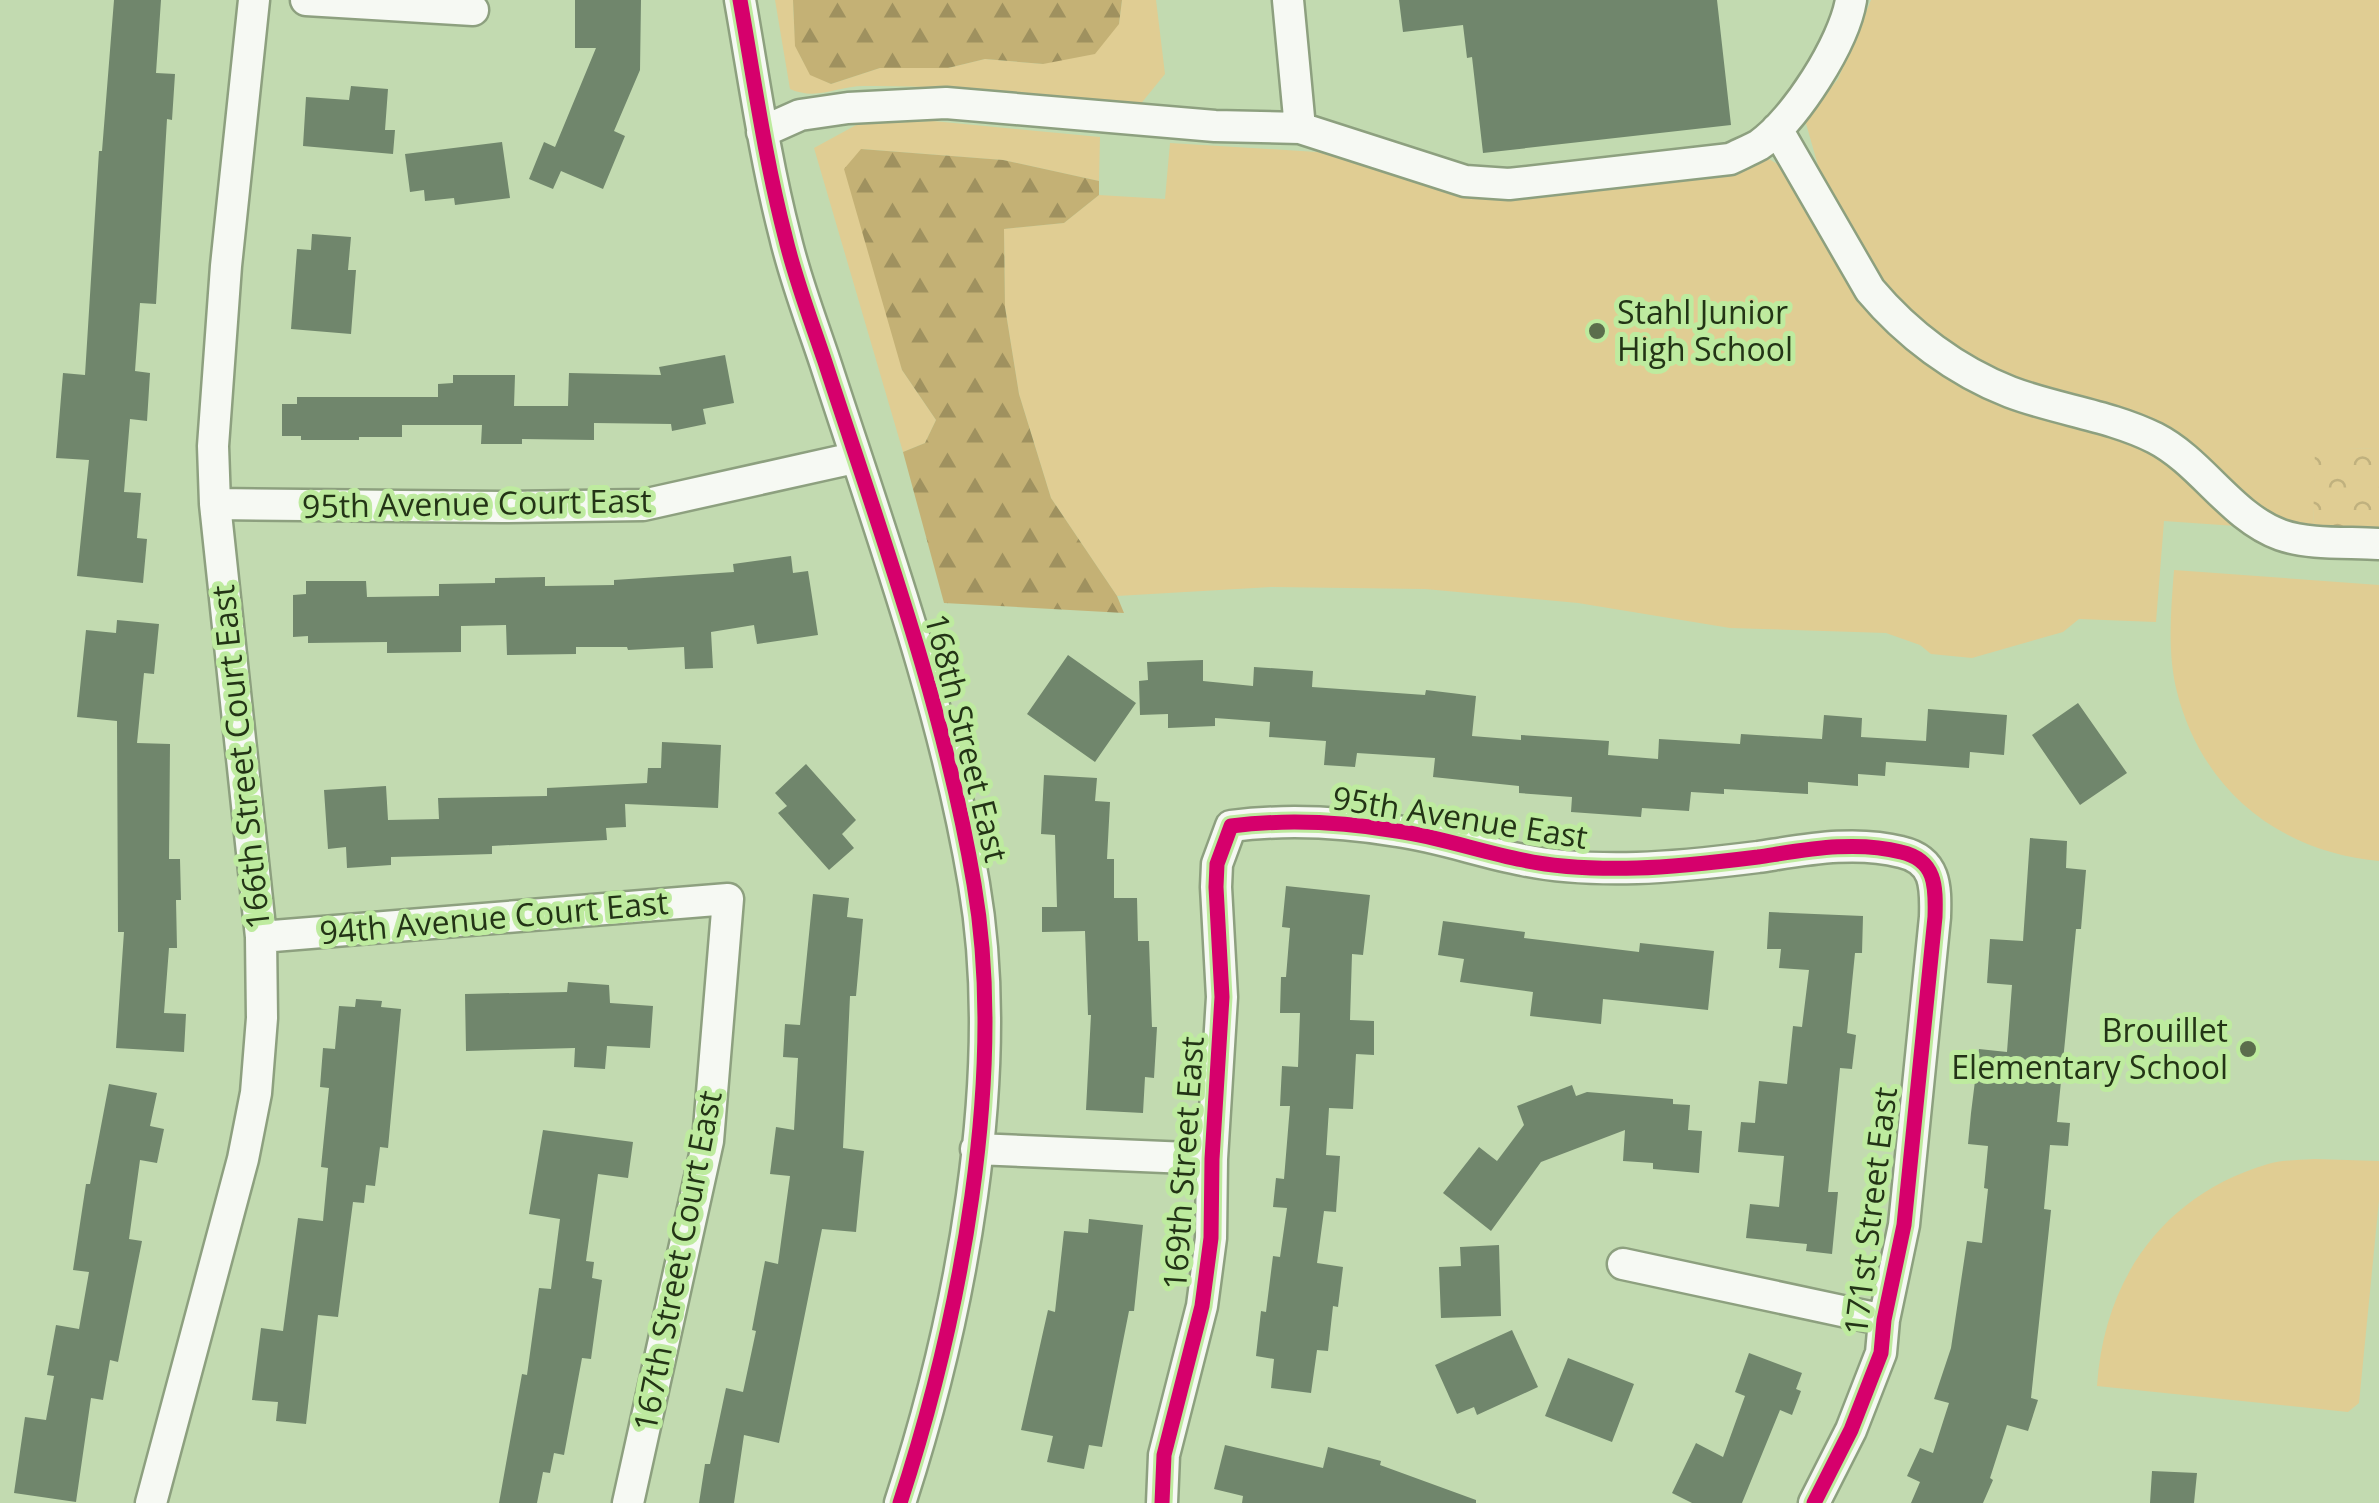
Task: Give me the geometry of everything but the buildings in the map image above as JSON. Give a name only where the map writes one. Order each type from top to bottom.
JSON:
[{"type":"street","name":"166th Street Court East","points":[[152,1503],[246,1143],[256,1093],[262,1018],[261,937],[215,504],[214,446],[226,266],[254,0]]},
{"type":"street","points":[[306,0],[472,10]]},
{"type":"street","name":"168th Street East","points":[[740,0],[784,236],[912,630],[953,778],[975,887],[985,1052],[976,1149],[963,1251],[942,1354],[900,1503]]},
{"type":"street","points":[[1288,0],[1300,128]]},
{"type":"street","points":[[762,132],[800,116],[848,108],[946,103],[1215,126],[1300,128],[1465,182],[1509,184],[1730,158],[1758,146],[1777,129],[1835,49],[1851,0]]},
{"type":"street","points":[[1777,129],[1870,290],[1890,314],[1952,363],[2010,392],[2105,419],[2154,438],[2262,526],[2282,536],[2379,544]]},
{"type":"street","name":"95th Avenue Court East","points":[[215,504],[643,505],[854,458]]},
{"type":"street","name":"95th Avenue East","points":[[1231,826],[1296,821],[1398,831],[1524,861],[1572,867],[1636,868],[1714,862],[1827,847],[1870,847],[1919,858]]},
{"type":"street","name":"169th Street East","points":[[1162,1503],[1164,1455],[1186,1376],[1211,1238],[1222,997],[1217,864],[1231,826]]},
{"type":"street","name":"171st Street East","points":[[1814,1503],[1868,1392],[1880,1353],[1904,1226],[1935,917],[1936,888],[1930,868],[1919,858]]},
{"type":"street","name":"94th Avenue Court East","points":[[261,937],[728,899]]},
{"type":"street","name":"167th Street Court East","points":[[628,1503],[708,1141],[728,899]]},
{"type":"street","points":[[976,1149],[1212,1159]]},
{"type":"street","points":[[1623,1264],[1884,1320]]},
{"type":"green space","points":[[775,0],[793,0],[802,60],[831,84],[880,68],[948,68],[985,59],[1043,64],[1119,24],[1122,0],[1156,0],[1165,74],[1139,106],[933,87],[864,86],[809,94],[790,89]]},
{"type":"green space","points":[[793,0],[1122,0],[1119,24],[1095,54],[1043,64],[985,59],[948,68],[880,68],[831,84],[810,75],[795,46]]},
{"type":"green space","points":[[1871,0],[2379,0],[2379,449],[2316,448],[2313,532],[2295,528],[2240,495],[1935,341],[1877,285],[1821,176],[1805,120],[1838,79]]},
{"type":"green space","points":[[933,121],[1100,137],[1099,181],[1003,160],[862,149],[902,370],[936,420],[925,443],[903,452],[814,148],[858,124]]},
{"type":"green space","points":[[1170,143],[1317,152],[1424,185],[1487,199],[1694,178],[1756,165],[1764,156],[1779,165],[1836,247],[1907,335],[2171,455],[2250,527],[2164,521],[2156,622],[2079,619],[2063,632],[1972,658],[1931,654],[1920,645],[1886,633],[1730,628],[1578,603],[1425,589],[1271,587],[1117,596],[1051,498],[1019,394],[1005,307],[1004,229],[1064,223],[1099,195],[1165,199]]},
{"type":"green space","points":[[861,149],[1003,160],[1099,181],[1099,195],[1064,223],[1004,229],[1005,307],[1019,394],[1051,498],[1117,596],[1124,613],[944,603],[903,452],[925,443],[936,420],[902,370],[844,169]]},
{"type":"green space","points":[[2315,447],[2379,449],[2379,535],[2313,532]]},
{"type":"green space","points":[[2174,570],[2379,585],[2379,861],[2309,845],[2278,829],[2250,810],[2205,758],[2189,727],[2174,677]]},
{"type":"green space","points":[[2314,1159],[2379,1161],[2379,1200],[2359,1403],[2348,1412],[2097,1386],[2102,1347],[2126,1277],[2146,1246],[2170,1220],[2198,1197],[2231,1178],[2273,1163]]},
{"type":"cycle path","points":[[740,0],[789,252],[909,621],[946,752],[974,884],[983,958],[985,1036],[972,1196],[942,1356],[900,1503]]},
{"type":"cycle path","points":[[1162,1503],[1164,1455],[1202,1306],[1211,1238],[1222,997],[1217,864],[1231,826],[1293,822],[1397,831],[1551,865],[1637,868],[1847,846],[1901,852],[1927,868],[1934,885],[1935,917],[1904,1225],[1881,1353],[1851,1430],[1814,1503]]},
{"type":"place","name":"Stahl Junior High School","points":[[1597,331]]},
{"type":"place","name":"Brouillet Elementary School","points":[[2248,1049]]}]
